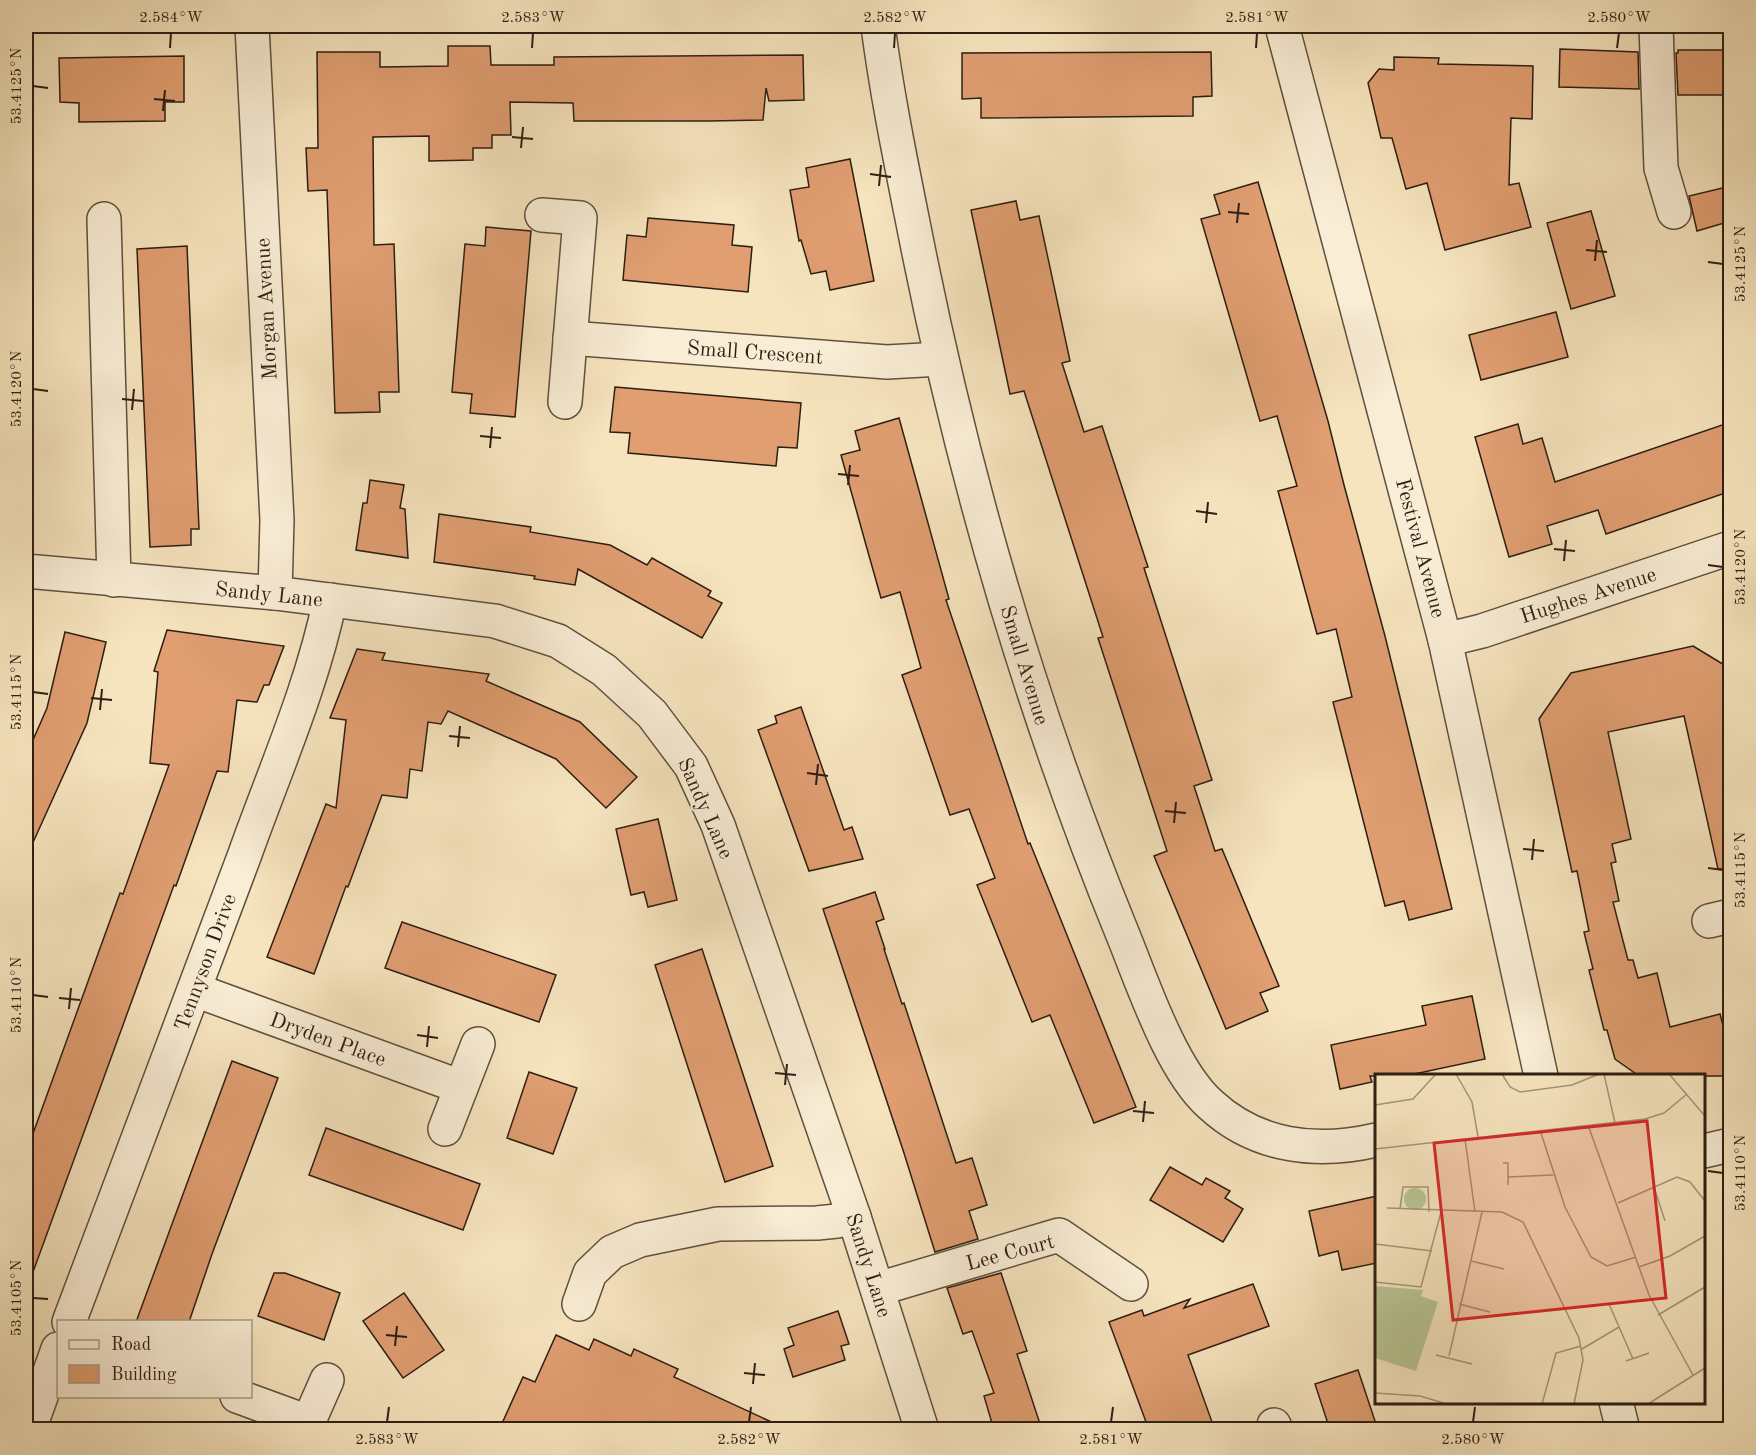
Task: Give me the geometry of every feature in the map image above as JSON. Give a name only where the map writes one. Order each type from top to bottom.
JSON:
[{"type":"street","name":"Morgan Avenue","points":[[252,26],[277,520],[275,593]]},
{"type":"street","name":"Small Avenue","points":[[879,26],[886,91],[941,359],[1013,630],[1087,848],[1152,1006],[1177,1058],[1208,1103],[1229,1119],[1256,1134],[1303,1147],[1349,1147],[1375,1140]]},
{"type":"street","name":"Festival Avenue","points":[[1282,26],[1445,640],[1541,1074]]},
{"type":"street","points":[[1656,26],[1661,168],[1674,212]]},
{"type":"street","points":[[542,215],[580,218],[565,402]]},
{"type":"street","points":[[104,219],[114,580]]},
{"type":"street","name":"Small Crescent","points":[[570,338],[887,362],[941,359]]},
{"type":"street","name":"Hughes Avenue","points":[[1445,640],[1482,631],[1731,548]]},
{"type":"street","name":"Sandy Lane","points":[[26,571],[275,593],[495,621],[558,641],[604,670],[652,714],[691,765],[718,825],[854,1217],[922,1430]]},
{"type":"street","name":"Tennyson Drive","points":[[70,1320],[195,990],[302,697],[330,600]]},
{"type":"street","name":"Dryden Place","points":[[195,990],[461,1087]]},
{"type":"street","points":[[445,1129],[478,1044]]},
{"type":"street","points":[[1705,1151],[1731,1145]]},
{"type":"street","points":[[579,1304],[590,1273],[612,1252],[640,1240],[718,1224],[817,1223],[854,1217]]},
{"type":"street","name":"Lee Court","points":[[878,1289],[1059,1235],[1131,1284]]},
{"type":"street","points":[[29,1430],[57,1352]]},
{"type":"street","points":[[242,1398],[307,1426],[327,1380]]},
{"type":"street","points":[[1616,1404],[1623,1430]]},
{"type":"building","points":[[448,46],[490,46],[491,65],[554,65],[554,57],[803,55],[804,100],[769,101],[766,88],[763,120],[710,121],[574,121],[573,103],[510,102],[511,135],[492,135],[492,148],[473,148],[473,160],[429,161],[429,136],[373,137],[374,245],[394,244],[399,392],[379,392],[380,412],[335,413],[327,190],[308,191],[306,148],[318,148],[317,52],[380,52],[380,67],[448,66]]},
{"type":"building","points":[[1560,49],[1638,52],[1639,89],[1559,87]]},
{"type":"building","points":[[1678,50],[1731,50],[1731,95],[1678,95],[1676,53]]},
{"type":"building","points":[[1211,52],[1212,96],[1193,97],[1193,116],[981,118],[981,98],[962,99],[962,53]]},
{"type":"building","points":[[184,56],[184,102],[165,102],[165,121],[79,122],[79,103],[60,102],[59,58]]},
{"type":"building","points":[[1394,57],[1439,58],[1438,64],[1533,66],[1532,119],[1511,118],[1509,185],[1519,183],[1531,227],[1445,250],[1427,183],[1406,189],[1392,138],[1381,138],[1368,83],[1379,69],[1394,70]]},
{"type":"building","points":[[850,159],[874,281],[830,290],[826,271],[811,274],[801,240],[799,241],[790,190],[809,187],[806,168]]},
{"type":"building","points":[[1258,182],[1328,421],[1385,636],[1452,909],[1409,920],[1404,901],[1385,906],[1333,702],[1352,697],[1336,629],[1317,634],[1278,491],[1297,486],[1277,416],[1260,421],[1201,219],[1220,214],[1214,195]]},
{"type":"building","points":[[1731,186],[1731,221],[1697,231],[1689,196]]},
{"type":"building","points":[[1016,201],[1020,220],[1039,216],[1070,361],[1062,363],[1084,432],[1102,426],[1148,567],[1144,568],[1212,780],[1194,786],[1215,851],[1222,849],[1279,986],[1260,993],[1268,1011],[1226,1029],[1154,856],[1167,851],[1098,638],[1103,637],[1024,391],[1010,394],[971,210]]},
{"type":"building","points":[[1591,211],[1615,296],[1571,309],[1547,223]]},
{"type":"building","points":[[648,218],[734,225],[732,245],[752,247],[748,292],[623,280],[627,235],[646,237]]},
{"type":"building","points":[[486,227],[531,231],[515,417],[470,413],[472,394],[452,392],[465,244],[485,246]]},
{"type":"building","points":[[187,246],[199,529],[191,529],[191,545],[150,547],[137,249]]},
{"type":"building","points":[[1556,312],[1568,357],[1481,380],[1469,335]]},
{"type":"building","points":[[615,387],[801,403],[797,448],[778,447],[776,466],[628,453],[630,433],[610,432]]},
{"type":"building","points":[[899,418],[949,599],[946,600],[1028,844],[1030,843],[1136,1107],[1094,1123],[1050,1015],[1032,1022],[977,885],[995,878],[969,809],[950,815],[902,675],[921,668],[900,592],[881,598],[841,455],[860,450],[855,431]]},
{"type":"building","points":[[1731,422],[1731,491],[1606,534],[1598,510],[1547,526],[1552,544],[1509,557],[1475,437],[1518,424],[1523,444],[1542,438],[1555,482]]},
{"type":"building","points":[[370,480],[404,485],[400,508],[405,509],[408,558],[356,550],[363,503],[367,503]]},
{"type":"building","points":[[439,514],[531,527],[530,532],[610,545],[647,565],[652,558],[711,591],[708,596],[722,603],[702,638],[578,569],[575,585],[534,579],[535,576],[434,562]]},
{"type":"building","points":[[167,630],[284,646],[269,685],[264,685],[257,702],[237,700],[228,772],[217,771],[29,1283],[26,1283],[26,1153],[169,765],[150,763],[158,672],[154,671]]},
{"type":"building","points":[[65,632],[106,642],[87,723],[26,858],[26,756],[47,708]]},
{"type":"building","points":[[1693,646],[1731,669],[1731,868],[1718,869],[1684,716],[1608,732],[1631,839],[1612,844],[1616,862],[1611,863],[1619,901],[1613,902],[1628,960],[1633,960],[1638,978],[1657,973],[1670,1027],[1720,1014],[1725,1033],[1731,1031],[1731,1076],[1636,1074],[1615,1059],[1607,1030],[1604,1030],[1589,970],[1593,969],[1584,932],[1589,931],[1577,871],[1572,872],[1539,719],[1571,673]]},
{"type":"building","points":[[357,649],[385,653],[382,660],[489,674],[486,681],[580,722],[637,777],[606,808],[556,759],[448,711],[441,724],[428,722],[422,771],[410,769],[407,798],[382,795],[314,974],[267,957],[326,804],[336,808],[346,720],[330,718]]},
{"type":"building","points":[[801,707],[844,830],[852,827],[863,859],[809,871],[758,730],[777,723],[775,716]]},
{"type":"building","points":[[658,819],[677,900],[648,907],[644,892],[631,895],[616,829]]},
{"type":"building","points":[[875,892],[884,919],[876,922],[884,949],[956,1163],[972,1158],[987,1205],[969,1211],[978,1239],[935,1252],[823,909]]},
{"type":"building","points":[[402,922],[556,975],[539,1022],[385,968]]},
{"type":"building","points":[[702,949],[773,1166],[725,1182],[655,965]]},
{"type":"building","points":[[1472,996],[1485,1059],[1414,1074],[1375,1074],[1375,1076],[1370,1076],[1372,1082],[1340,1089],[1331,1045],[1426,1025],[1422,1006]]},
{"type":"building","points":[[232,1061],[278,1078],[190,1320],[137,1320]]},
{"type":"building","points":[[529,1072],[577,1088],[553,1154],[507,1138]]},
{"type":"building","points":[[326,1128],[480,1184],[463,1230],[309,1175]]},
{"type":"building","points":[[1170,1167],[1202,1185],[1206,1178],[1230,1191],[1225,1198],[1243,1209],[1223,1242],[1150,1200]]},
{"type":"building","points":[[1375,1196],[1375,1263],[1342,1270],[1338,1251],[1319,1256],[1309,1211]]},
{"type":"building","points":[[274,1273],[285,1273],[340,1293],[324,1340],[258,1316]]},
{"type":"building","points":[[1001,1273],[1027,1351],[1017,1354],[1042,1430],[994,1430],[984,1396],[994,1393],[972,1331],[963,1334],[947,1288]]},
{"type":"building","points":[[1253,1284],[1269,1326],[1188,1355],[1212,1422],[1193,1430],[1149,1430],[1109,1322],[1142,1310],[1144,1316],[1190,1299],[1184,1308]]},
{"type":"building","points":[[404,1293],[444,1350],[403,1378],[363,1321]]},
{"type":"building","points":[[838,1311],[849,1344],[841,1346],[845,1360],[793,1377],[784,1349],[794,1345],[788,1328]]},
{"type":"building","points":[[556,1335],[589,1350],[594,1339],[631,1356],[634,1349],[678,1369],[674,1377],[789,1430],[499,1430],[523,1377],[535,1382]]},
{"type":"building","points":[[1358,1370],[1378,1430],[1330,1430],[1315,1384]]}]
